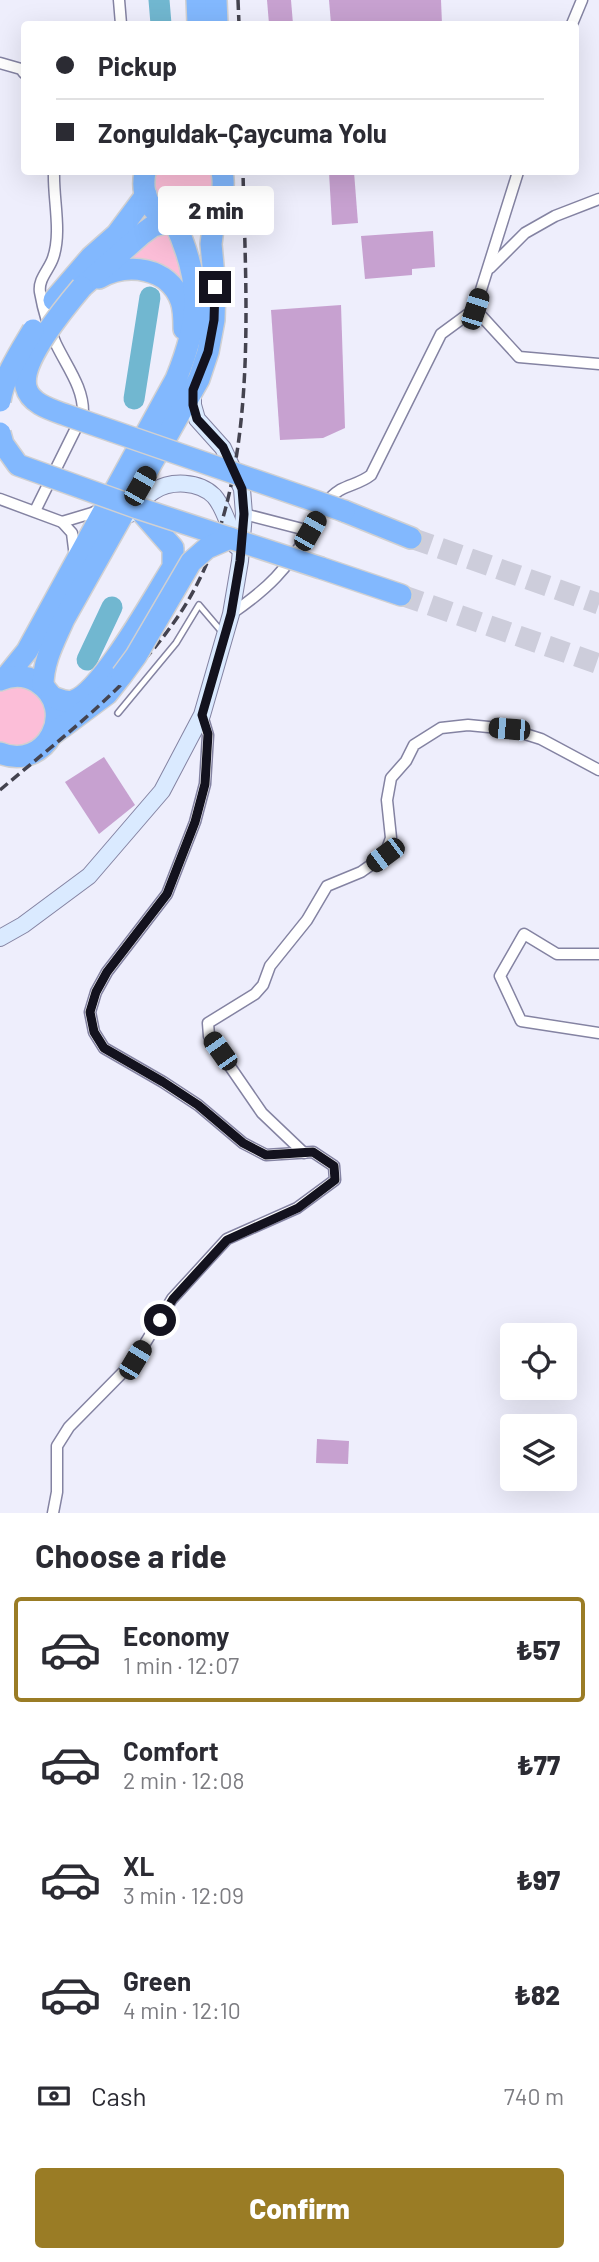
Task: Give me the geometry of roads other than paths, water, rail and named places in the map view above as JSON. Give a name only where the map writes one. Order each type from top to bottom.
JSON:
[{"type":"highway","points":[[197,0],[198,21]]},
{"type":"highway","points":[[216,0],[216,21]]},
{"type":"highway","points":[[3,679],[27,651],[176,379],[184,358],[196,303],[195,281],[174,221],[154,209],[146,195],[144,175]]},
{"type":"highway","points":[[52,735],[56,710],[43,671],[47,657],[64,619],[193,390],[208,352],[214,320],[215,287],[211,244],[216,205],[223,191],[222,175]]},
{"type":"highway","points":[[0,401],[18,356],[54,300],[91,257],[117,234],[146,195]]},
{"type":"highway","points":[[216,205],[198,219],[153,226],[82,287],[39,345],[28,370],[26,387],[35,401],[66,415],[344,510],[411,538]]},
{"type":"highway","points":[[82,287],[107,273],[123,269],[145,270],[160,276],[173,288],[181,301],[184,358]]},
{"type":"highway","points":[[0,433],[3,444],[19,465],[138,508],[401,595]]},
{"type":"highway","points":[[0,752],[20,756],[33,753],[44,746],[52,735],[107,694],[112,676],[173,567],[173,548],[138,508]]},
{"type":"highway","points":[[3,679],[19,676],[32,679],[48,692],[72,701],[112,676],[136,656],[191,562],[207,548],[230,538]]},
{"type":"main road","points":[[0,938],[23,925],[89,876],[162,791],[202,715],[231,614],[244,514],[242,489],[223,447],[197,419],[193,390]]},
{"type":"main road","points":[[114,531],[157,489],[189,483],[215,497],[232,533],[240,561]]},
{"type":"street","points":[[118,0],[121,21]]},
{"type":"street","points":[[573,21],[582,0]]},
{"type":"street","points":[[0,63],[21,69]]},
{"type":"street","points":[[35,511],[83,414],[81,392],[55,341],[40,295],[39,285],[53,260],[56,247],[54,175]]},
{"type":"street","points":[[231,614],[260,594],[286,569],[328,499],[371,475],[441,334],[475,309],[517,175]]},
{"type":"street","points":[[488,270],[525,233],[555,216],[599,199]]},
{"type":"street","points":[[475,309],[519,357],[599,364]]},
{"type":"street","points":[[0,499],[62,522],[72,533],[75,563]]},
{"type":"street","points":[[62,522],[92,513],[107,505]]},
{"type":"street","points":[[244,514],[310,531]]},
{"type":"street","points":[[51,1512],[57,1492],[57,1446],[69,1427],[135,1360],[173,1299],[227,1240],[298,1208],[335,1180],[334,1166],[313,1152],[266,1155],[243,1143],[198,1105],[104,1048],[94,1032],[90,1012],[96,992],[107,972],[167,894],[195,822],[205,784],[208,734],[202,715]]},
{"type":"street","points":[[304,1153],[262,1113],[209,1036],[208,1023],[263,985],[270,966],[307,920],[327,886],[361,872],[385,855],[391,838],[387,800],[391,778],[406,761],[414,745],[441,728],[468,726],[509,729],[541,739],[599,770]]},
{"type":"street","points":[[599,954],[557,954],[524,934],[500,976],[521,1021],[599,1033]]},
{"type":"lane","points":[[118,713],[176,643],[199,605],[226,637]]},
{"type":"waterway","points":[[159,0],[161,21]]},
{"type":"waterway","points":[[134,399],[150,297]]},
{"type":"waterway","points":[[87,660],[112,607]]},
{"type":"tunnel","points":[[411,538],[599,604]]},
{"type":"tunnel","points":[[401,595],[599,664]]},
{"type":"railway","points":[[238,0],[239,21]]},
{"type":"railway","points":[[0,790],[91,713],[134,671],[172,625],[201,576],[221,523],[235,466],[242,407],[246,347],[243,175]]}]
